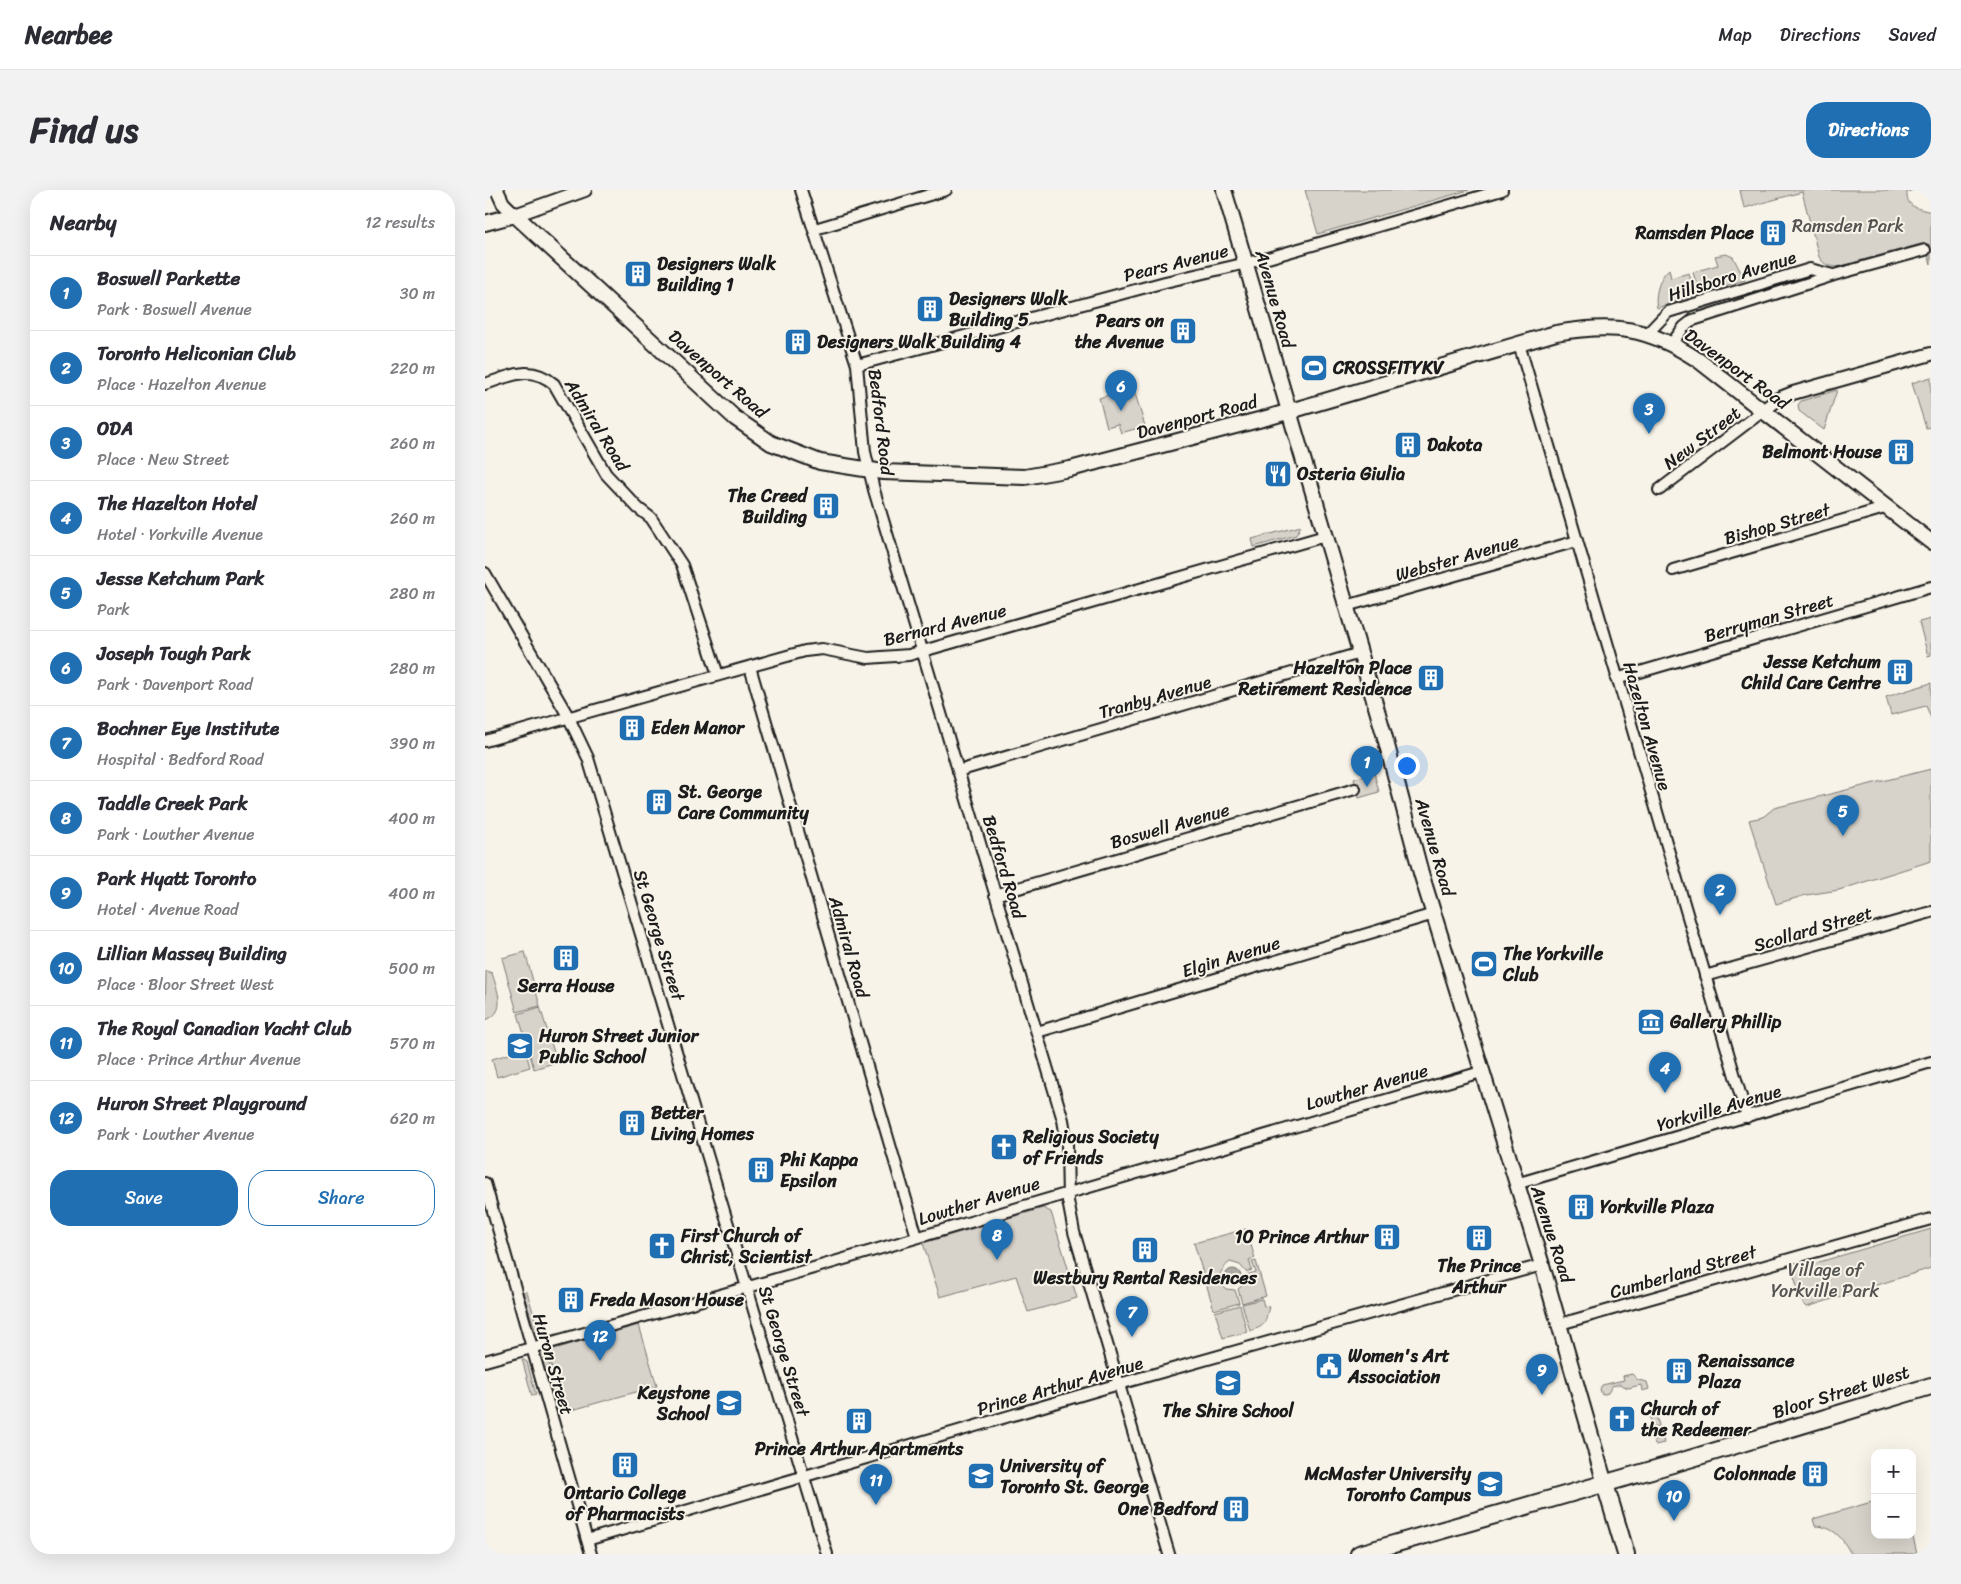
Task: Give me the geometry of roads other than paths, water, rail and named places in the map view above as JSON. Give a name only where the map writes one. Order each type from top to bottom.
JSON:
[{"type":"main road","name":"Avenue Road","points":[[1223,190],[1360,654],[1434,914],[1481,1072],[1543,1265],[1605,1484]]},
{"type":"main road","points":[[485,223],[515,215]]},
{"type":"main road","name":"Davenport Road","points":[[515,215],[742,423],[771,442],[820,462],[868,470],[1001,477],[1049,474],[1288,412],[1519,344],[1585,328],[1621,329],[1647,334],[1672,343],[1699,360],[1931,542]]},
{"type":"main road","name":"Bloor Street West","points":[[1359,1554],[1605,1484],[1931,1386]]},
{"type":"main road","points":[[1605,1484],[1626,1554]]},
{"type":"street","name":"Davenport Road","points":[[497,190],[503,203],[515,215]]},
{"type":"street","points":[[515,215],[585,190]]},
{"type":"street","name":"Bedford Road","points":[[801,190],[857,365],[868,470],[1063,1120],[1067,1144],[1068,1192],[1074,1232],[1169,1554]]},
{"type":"street","points":[[815,229],[946,190]]},
{"type":"street","name":"Pears Avenue","points":[[857,365],[1165,282],[1245,263],[1503,190]]},
{"type":"street","name":"Hillsboro Avenue","points":[[1672,343],[1684,327],[1693,320],[1835,275],[1925,250]]},
{"type":"street","name":"Hillsboro Avenue","points":[[1647,334],[1668,312],[1810,269],[1835,275]]},
{"type":"street","name":"Hazelton Avenue","points":[[1519,344],[1747,1117]]},
{"type":"street","points":[[1763,411],[1786,396],[1931,354]]},
{"type":"street","name":"Admiral Road","points":[[485,384],[519,373],[533,372],[540,374],[554,384],[606,474],[638,508],[651,518],[682,565],[718,675]]},
{"type":"street","name":"New Street","points":[[1659,490],[1763,411]]},
{"type":"street","name":"Bishop Street","points":[[1673,570],[1889,508]]},
{"type":"street","name":"Bernard Avenue","points":[[485,741],[568,716],[813,650],[880,659],[922,651],[1325,536]]},
{"type":"street","name":"Webster Avenue","points":[[1346,606],[1577,541]]},
{"type":"street","name":"St George Street","points":[[485,573],[568,716],[591,767],[827,1554]]},
{"type":"street","name":"Berryman Street","points":[[1617,679],[1931,587]]},
{"type":"street","name":"Tranby Avenue","points":[[958,771],[1360,654]]},
{"type":"street","name":"Admiral Road","points":[[750,667],[917,1237]]},
{"type":"street","name":"Boswell Avenue","points":[[995,895],[1355,789]]},
{"type":"street","name":"Scollard Street","points":[[1705,976],[1931,912]]},
{"type":"street","name":"Elgin Avenue","points":[[1037,1032],[1434,914]]},
{"type":"street","name":"Yorkville Avenue","points":[[1517,1184],[1931,1062]]},
{"type":"street","name":"Lowther Avenue","points":[[485,1361],[1481,1072]]},
{"type":"street","name":"Huron Street","points":[[485,1183],[591,1554]]},
{"type":"street","name":"Cumberland Street","points":[[1560,1324],[1931,1219]]},
{"type":"street","name":"Prince Arthur Avenue","points":[[587,1540],[1119,1384],[1543,1265]]},
{"type":"place","name":"Ramsden Place","points":[[1773,233]]},
{"type":"place","name":"Designers Walk Building 1","points":[[638,274]]},
{"type":"place","name":"Designers Walk Building 5","points":[[930,309]]},
{"type":"place","name":"Pears on the Avenue","points":[[1183,331]]},
{"type":"place","name":"Designers Walk Building 4","points":[[798,342]]},
{"type":"place","name":"CROSSFITYKV","points":[[1314,368]]},
{"type":"place","name":"Joseph Tough Park","points":[[1121,411]]},
{"type":"place","name":"ODA","points":[[1649,434]]},
{"type":"place","name":"Dakota","points":[[1408,445]]},
{"type":"place","name":"Belmont House","points":[[1901,452]]},
{"type":"place","name":"Osteria Giulia","points":[[1278,474]]},
{"type":"place","name":"The Creed Building","points":[[826,506]]},
{"type":"place","name":"Jesse Ketchum Child Care Centre","points":[[1900,672]]},
{"type":"place","name":"Hazelton Place Retirement Residence","points":[[1431,678]]},
{"type":"place","name":"Eden Manor","points":[[632,728]]},
{"type":"place","name":"Boswell Parkette","points":[[1367,787]]},
{"type":"place","name":"St. George Care Community","points":[[659,802]]},
{"type":"place","name":"Jesse Ketchum Park","points":[[1843,836]]},
{"type":"place","name":"Toronto Heliconian Club","points":[[1720,915]]},
{"type":"place","name":"Serra House","points":[[566,958]]},
{"type":"place","name":"The Yorkville Club","points":[[1484,964]]},
{"type":"place","name":"Gallery Phillip","points":[[1651,1022]]},
{"type":"place","name":"Huron Street Junior Public School","points":[[520,1046]]},
{"type":"place","name":"The Hazelton Hotel","points":[[1665,1093]]},
{"type":"place","name":"Better Living Homes","points":[[632,1123]]},
{"type":"place","name":"Religious Society of Friends","points":[[1004,1147]]},
{"type":"place","name":"Phi Kappa Epsilon","points":[[761,1170]]},
{"type":"place","name":"Yorkville Plaza","points":[[1581,1207]]},
{"type":"place","name":"10 Prince Arthur","points":[[1387,1237]]},
{"type":"place","name":"The Prince Arthur","points":[[1479,1238]]},
{"type":"place","name":"First Church of Christ, Scientist","points":[[662,1246]]},
{"type":"place","name":"Westbury Rental Residences","points":[[1145,1250]]},
{"type":"place","name":"Taddle Creek Park","points":[[997,1260]]},
{"type":"place","name":"Freda Mason House","points":[[571,1300]]},
{"type":"place","name":"Bochner Eye Institute","points":[[1132,1337]]},
{"type":"place","name":"Huron Street Playground","points":[[600,1361]]},
{"type":"place","name":"Women's Art Association","points":[[1329,1366]]},
{"type":"place","name":"Renaissance Plaza","points":[[1679,1371]]},
{"type":"place","name":"The Shire School","points":[[1228,1383]]},
{"type":"place","name":"Park Hyatt Toronto","points":[[1542,1395]]},
{"type":"place","name":"Keystone School","points":[[729,1403]]},
{"type":"place","name":"Church of the Redeemer","points":[[1622,1419]]},
{"type":"place","name":"Prince Arthur Apartments","points":[[859,1421]]},
{"type":"place","name":"Ontario College of Pharmacists","points":[[625,1465]]},
{"type":"place","name":"Colonnade","points":[[1815,1474]]},
{"type":"place","name":"University of Toronto St. George","points":[[981,1476]]},
{"type":"place","name":"McMaster University Toronto Campus","points":[[1490,1484]]},
{"type":"place","name":"The Royal Canadian Yacht Club","points":[[876,1505]]},
{"type":"place","name":"One Bedford","points":[[1236,1509]]},
{"type":"place","name":"Lillian Massey Building","points":[[1674,1521]]},
{"type":"park label","name":"Ramsden Park","points":[[1848,226]]},
{"type":"park label","name":"Village of Yorkville Park","points":[[1825,1280]]}]
